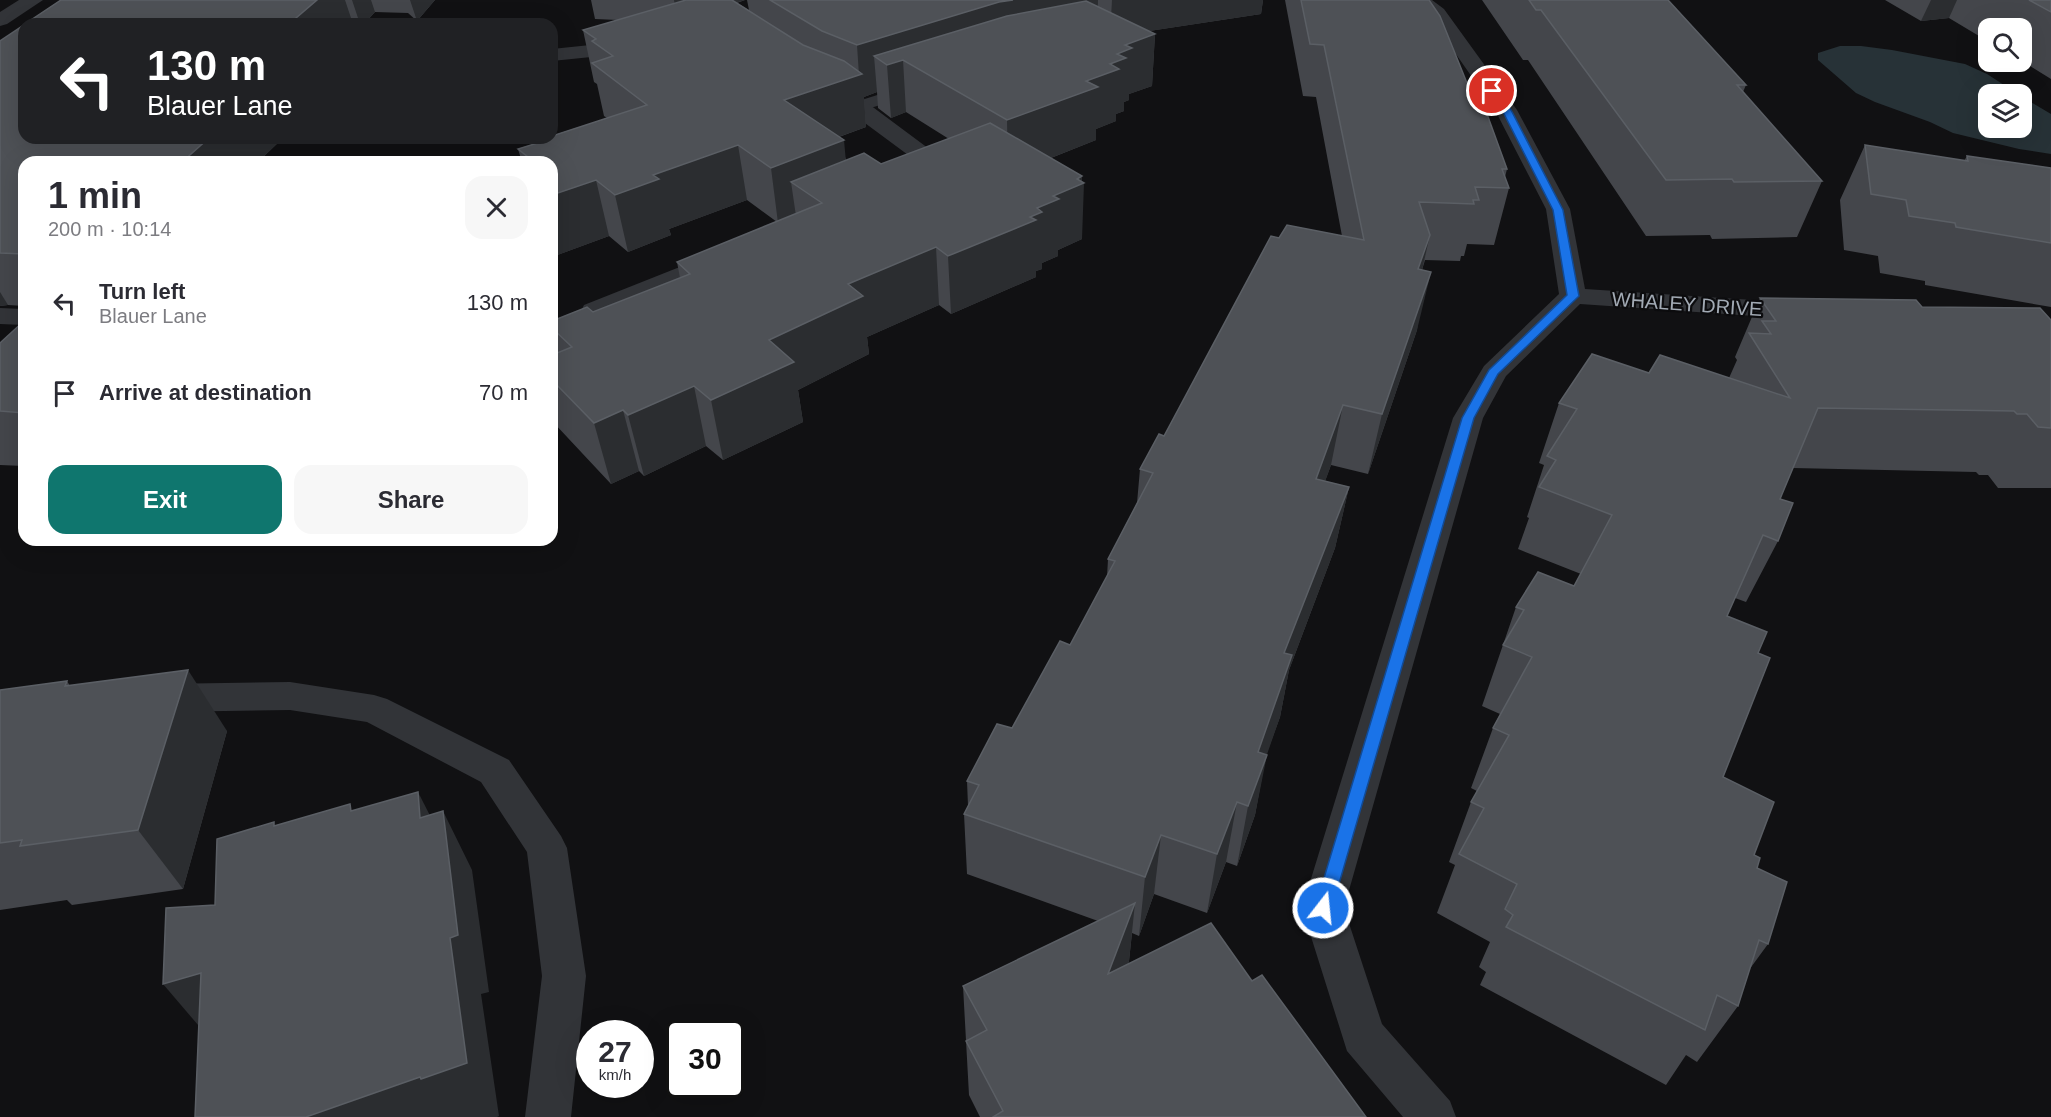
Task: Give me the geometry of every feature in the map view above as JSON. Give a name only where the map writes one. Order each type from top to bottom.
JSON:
[{"type":"street","points":[[0,20],[33,0]]},
{"type":"street","points":[[1420,0],[1437,13],[1506,110],[1517,130],[1558,210],[1573,296],[1494,372],[1468,418],[1323,908],[1363,1036],[1432,1117]]},
{"type":"street","points":[[558,54],[600,50],[645,38]]},
{"type":"street","points":[[808,83],[858,107],[940,168],[907,181]]},
{"type":"street","points":[[594,311],[746,248]]},
{"type":"street","name":"WHALEY DRIVE","points":[[1573,296],[1829,313]]},
{"type":"street","points":[[0,316],[18,317]]},
{"type":"street","points":[[128,699],[290,696],[374,709],[495,771],[547,848],[564,976],[548,1117]]},
{"type":"lane","points":[[858,107],[926,85]]},
{"type":"shaded area","points":[[1840,46],[1861,46],[1965,64],[2002,84],[1978,84],[1978,138],[2032,138],[2032,103],[2051,114],[2051,154],[2019,149],[1953,133],[1875,102],[1856,93],[1818,60],[1818,53]]},
{"type":"building","points":[[61,0],[317,0],[296,18],[34,18]]},
{"type":"building","points":[[686,0],[732,0],[803,45],[844,61],[862,74],[784,100],[844,140],[771,168],[738,145],[653,175],[659,179],[615,195],[596,180],[558,193],[558,156],[527,156],[518,149],[534,144],[558,144],[558,134],[647,105],[592,63],[613,56],[592,41],[596,39],[583,30]]},
{"type":"building","points":[[770,0],[1013,0],[999,2],[857,45],[822,31]]},
{"type":"building","points":[[1301,0],[1429,0],[1440,16],[1475,103],[1483,103],[1507,169],[1502,169],[1509,188],[1475,187],[1479,200],[1473,200],[1474,204],[1419,202],[1430,235],[1418,269],[1431,272],[1382,414],[1343,405],[1316,479],[1349,487],[1284,653],[1292,655],[1258,752],[1267,755],[1248,806],[1237,802],[1217,854],[1161,835],[1145,877],[964,814],[979,785],[967,781],[997,724],[1012,728],[1060,641],[1070,645],[1115,561],[1108,559],[1153,473],[1140,469],[1159,434],[1164,436],[1271,236],[1279,238],[1287,225],[1364,240],[1324,45],[1310,44]]},
{"type":"building","points":[[1529,0],[1668,0],[1746,85],[1737,85],[1822,181],[1666,180],[1541,10],[1536,10]]},
{"type":"building","points":[[2029,0],[2051,0],[2051,12]]},
{"type":"building","points":[[1086,1],[1155,34],[1125,45],[1132,48],[1117,54],[1126,58],[1110,64],[1119,69],[1086,81],[1098,87],[1007,120],[903,60],[887,65],[874,56],[1007,16]]},
{"type":"building","points":[[18,29],[18,144],[202,144],[189,156],[18,156],[18,254],[0,253],[0,41]]},
{"type":"building","points":[[990,123],[1082,176],[1077,179],[1084,183],[1053,196],[1059,199],[1037,208],[1042,212],[1030,217],[1036,220],[948,256],[936,247],[848,284],[863,296],[769,340],[794,362],[711,400],[694,386],[628,415],[623,410],[594,423],[558,386],[558,353],[572,347],[558,334],[558,319],[587,307],[593,312],[690,274],[677,262],[822,203],[791,182],[864,153],[881,164]]},
{"type":"building","points":[[1865,145],[1968,161],[1967,156],[2051,168],[2051,243],[1956,227],[1955,223],[1909,216],[1906,200],[1871,194]]},
{"type":"building","points":[[1760,298],[1916,300],[1922,307],[2040,308],[2051,320],[2051,428],[2038,427],[2027,414],[2017,414],[2014,411],[1818,408],[1780,499],[1793,503],[1778,541],[1763,535],[1727,616],[1767,632],[1758,653],[1770,658],[1723,777],[1774,802],[1754,855],[1760,858],[1757,868],[1787,882],[1768,944],[1759,940],[1738,1006],[1717,995],[1705,1030],[1506,927],[1513,915],[1505,909],[1517,884],[1459,854],[1484,808],[1471,802],[1509,735],[1493,728],[1532,657],[1503,645],[1524,610],[1516,607],[1538,572],[1574,586],[1612,515],[1539,487],[1556,460],[1547,456],[1577,409],[1559,403],[1592,354],[1649,373],[1660,355],[1790,398],[1749,333],[1771,334],[1762,321],[1776,321]]},
{"type":"building","points":[[18,326],[18,412],[0,411],[0,343]]},
{"type":"building","points":[[188,670],[138,830],[20,846],[22,840],[0,843],[0,690],[67,681],[65,686]]},
{"type":"building","points":[[418,792],[420,818],[443,811],[458,935],[450,938],[467,1063],[306,1117],[195,1117],[201,973],[163,984],[166,908],[215,905],[217,839],[274,822],[274,826],[350,804],[351,811]]},
{"type":"building","points":[[1135,903],[1108,974],[1211,923],[1252,981],[1262,975],[1366,1117],[993,1117],[1003,1111],[966,1041],[987,1030],[963,986]]},
{"type":"route","points":[[1323,908],[1468,418],[1494,372],[1573,296],[1558,210],[1506,110],[1492,91]]}]
